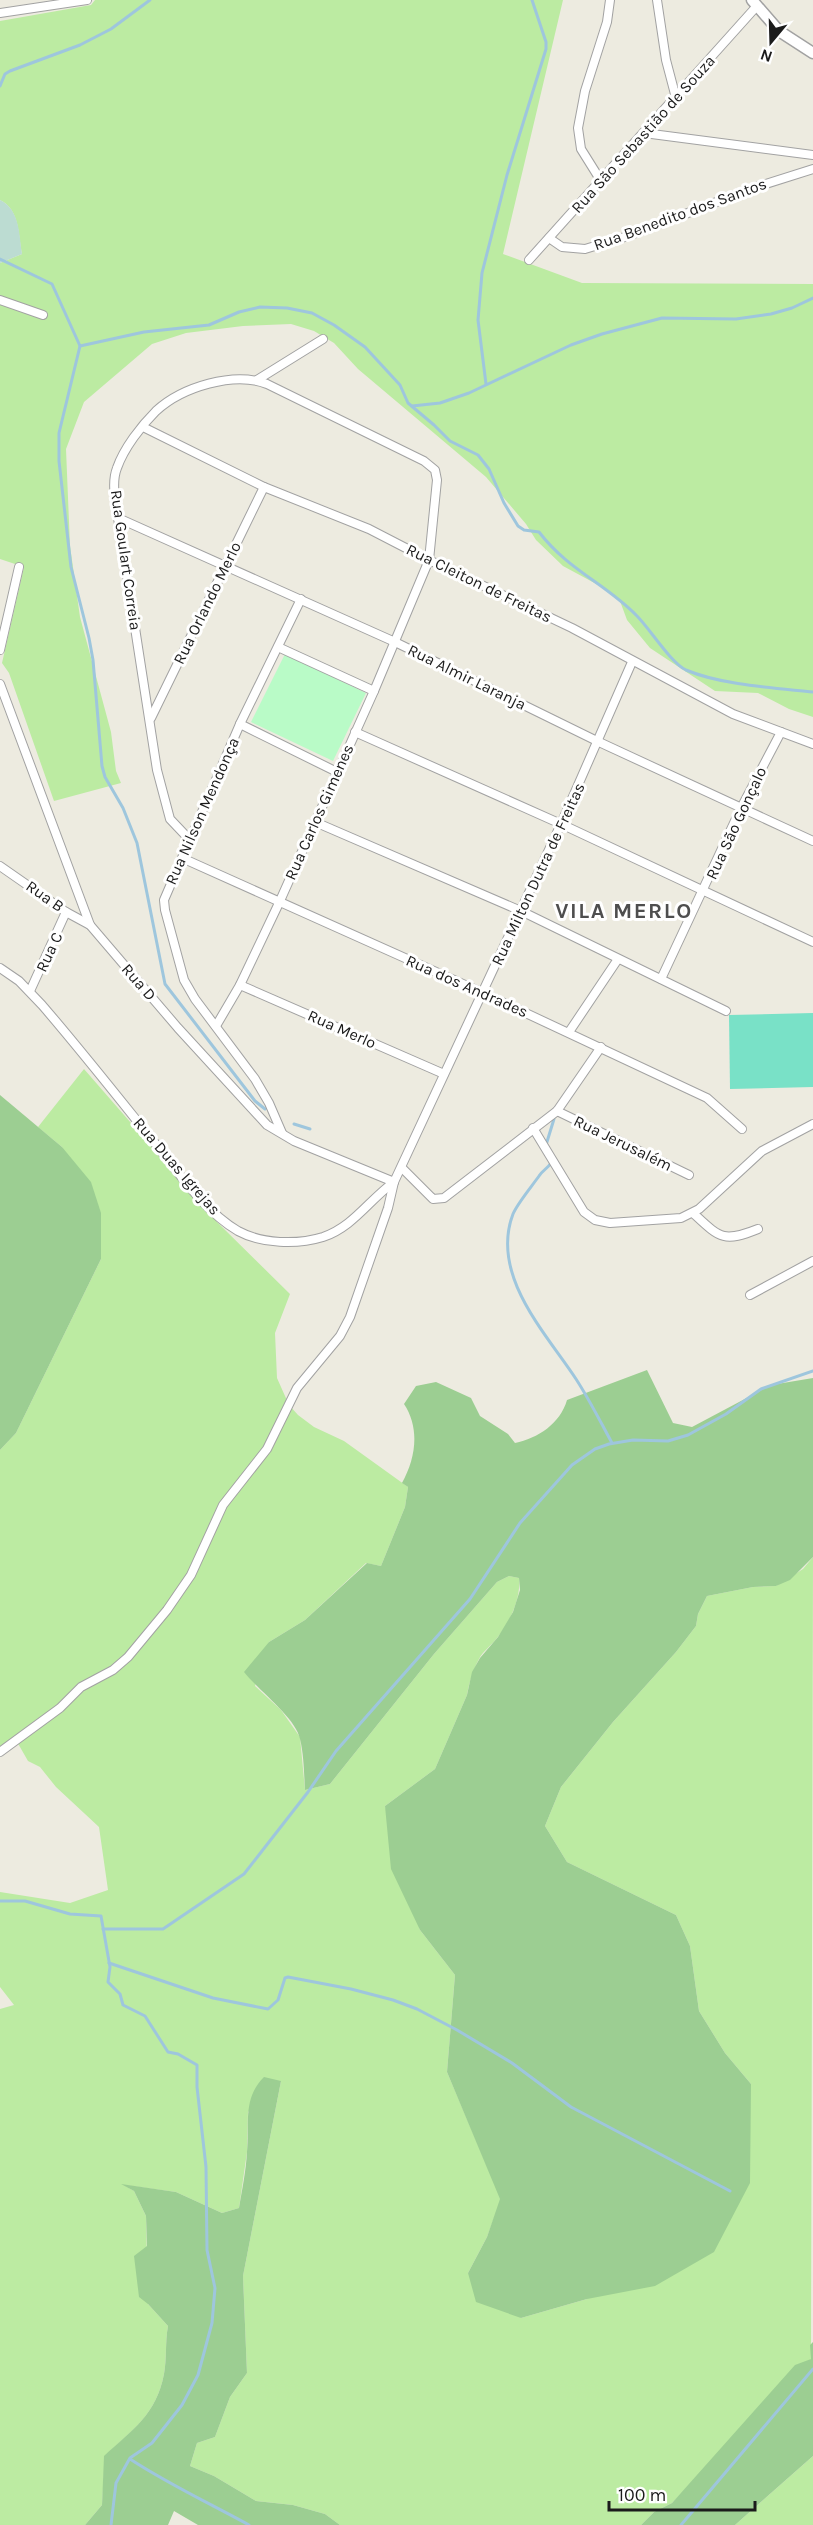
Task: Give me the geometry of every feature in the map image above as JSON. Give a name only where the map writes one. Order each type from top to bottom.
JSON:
[{"type":"street","points":[[601,180],[581,149],[578,128],[585,91],[607,22],[610,0]]},
{"type":"street","points":[[657,0],[666,60],[676,98]]},
{"type":"street","points":[[0,13],[86,1]]},
{"type":"street","points":[[754,4],[779,31],[813,53]]},
{"type":"street","name":"Rua São Sebastião de Souza","points":[[529,260],[676,98],[754,4]]},
{"type":"street","points":[[644,133],[813,155]]},
{"type":"street","name":"Rua Benedito dos Santos","points":[[549,238],[562,247],[585,249],[627,236],[753,188],[813,169]]},
{"type":"street","points":[[0,300],[43,315]]},
{"type":"street","points":[[257,380],[323,339]]},
{"type":"street","name":"Rua Goulart Correia","points":[[189,839],[172,822],[157,770],[114,485],[116,470],[143,427],[165,404],[197,389],[240,378],[257,380],[424,461],[435,470]]},
{"type":"street","name":"Rua Cleiton de Freitas","points":[[143,427],[264,487],[360,525],[429,561],[572,628],[733,714],[813,744]]},
{"type":"street","name":"Rua Carlos Gimenes","points":[[216,1026],[240,985],[279,903],[374,691],[429,561],[437,480],[435,470]]},
{"type":"street","name":"Rua Orlando Merlo","points":[[150,719],[264,487]]},
{"type":"street","name":"Rua Almir Laranja","points":[[118,518],[225,568],[301,599],[395,642],[599,742],[813,841]]},
{"type":"street","points":[[0,650],[19,567]]},
{"type":"street","name":"Rua Nilson Mendonça","points":[[216,1026],[184,980],[165,910],[167,891],[240,724],[301,599]]},
{"type":"street","points":[[278,647],[374,691]]},
{"type":"street","name":"Rua Milton Dutra de Freitas","points":[[394,1182],[599,742],[632,662]]},
{"type":"street","name":"Rua D","points":[[0,684],[90,925],[178,1028],[267,1125],[282,1135],[344,1163],[394,1182]]},
{"type":"street","points":[[240,724],[337,772]]},
{"type":"street","points":[[355,732],[813,942]]},
{"type":"street","name":"Rua São Gonçalo","points":[[661,979],[741,808],[781,732]]},
{"type":"street","points":[[315,822],[521,911],[726,1011]]},
{"type":"street","name":"Rua dos Andrades","points":[[182,858],[569,1032],[708,1098],[742,1129]]},
{"type":"street","name":"Rua B","points":[[0,866],[66,912],[90,925]]},
{"type":"street","name":"Rua C","points":[[30,991],[66,912]]},
{"type":"street","points":[[569,1032],[618,959]]},
{"type":"street","name":"Rua Duas Igrejas","points":[[0,968],[30,991],[187,1182],[216,1212],[240,1232],[266,1240],[294,1242],[321,1237],[353,1220],[394,1182]]},
{"type":"street","name":"Rua Merlo","points":[[240,985],[444,1074]]},
{"type":"street","points":[[216,1026],[255,1079],[269,1103],[282,1135]]},
{"type":"street","points":[[402,1168],[434,1199],[442,1200],[557,1111],[601,1047]]},
{"type":"street","name":"Rua Jerusalém","points":[[557,1111],[689,1175]]},
{"type":"street","points":[[533,1128],[584,1212],[595,1220],[610,1223],[671,1219],[693,1214],[762,1151],[813,1125]]},
{"type":"street","points":[[0,1752],[60,1708],[81,1687],[113,1670],[129,1657],[167,1610],[191,1575],[223,1505],[267,1449],[297,1388],[340,1336],[350,1317],[381,1230],[394,1182]]},
{"type":"street","points":[[693,1214],[724,1237],[736,1238],[758,1229]]},
{"type":"street","points":[[750,1294],[813,1260]]},
{"type":"green space","points":[[95,0],[563,0],[503,254],[582,283],[813,284],[813,717],[789,709],[758,693],[715,691],[650,648],[627,620],[620,601],[600,586],[563,566],[536,540],[526,524],[486,477],[358,369],[334,343],[314,331],[291,324],[243,326],[186,333],[152,344],[84,402],[66,449],[70,546],[80,617],[111,732],[116,771],[121,783],[54,801],[9,673],[2,663],[24,567],[0,559],[0,263],[22,254],[15,216],[7,204],[0,200],[0,21],[91,5]]},
{"type":"green space","points":[[285,654],[366,693],[333,761],[251,722]]},
{"type":"green space","points":[[813,1013],[813,1087],[730,1089],[729,1015]]},
{"type":"green space","points":[[84,1069],[218,1223],[290,1294],[275,1333],[277,1378],[289,1405],[314,1427],[344,1441],[408,1487],[405,1507],[381,1566],[366,1563],[305,1620],[269,1642],[255,1686],[281,1710],[300,1737],[305,1790],[330,1784],[434,1654],[497,1582],[509,1576],[519,1578],[514,1610],[502,1632],[477,1663],[467,1695],[435,1769],[385,1806],[420,1930],[455,1975],[447,2072],[501,2199],[487,2237],[468,2273],[521,2318],[587,2299],[751,2084],[725,2053],[699,2011],[690,1946],[676,1915],[567,1862],[545,1826],[561,1787],[613,1722],[676,1652],[696,1626],[698,1614],[707,1596],[753,1587],[776,1586],[803,1569],[813,1557],[811,2359],[672,2503],[654,2512],[641,2525],[340,2525],[325,2514],[293,2505],[256,2501],[214,2476],[190,2466],[197,2443],[215,2437],[230,2397],[247,2373],[243,2276],[281,2081],[248,2112],[247,2152],[239,2208],[222,2213],[176,2192],[124,2185],[134,2191],[146,2216],[148,2304],[168,2326],[165,2368],[160,2388],[142,2420],[105,2456],[102,2505],[85,2525],[0,2525],[0,2009],[14,2005],[0,1987],[0,1892],[70,1903],[108,1890],[99,1827],[56,1787],[40,1767],[28,1761],[16,1740],[0,1747],[0,1450],[16,1433],[101,1259],[62,1147],[38,1127]]},
{"type":"green space","points":[[0,1095],[62,1147],[91,1182],[101,1213],[101,1259],[16,1433],[0,1450]]},
{"type":"green space","points":[[647,1370],[673,1423],[692,1427],[771,1385],[813,1378],[813,1557],[790,1580],[776,1586],[753,1587],[707,1596],[698,1614],[696,1626],[676,1652],[613,1722],[561,1787],[545,1826],[567,1862],[676,1915],[690,1946],[699,2011],[725,2053],[751,2084],[750,2183],[714,2252],[655,2286],[587,2299],[521,2318],[476,2302],[468,2273],[487,2237],[500,2199],[447,2072],[455,1975],[420,1930],[391,1869],[385,1806],[435,1769],[467,1695],[472,1672],[513,1612],[520,1590],[519,1578],[509,1576],[497,1582],[434,1654],[330,1784],[305,1790],[302,1751],[297,1731],[284,1713],[244,1672],[269,1642],[305,1620],[367,1563],[381,1566],[405,1507],[408,1487],[402,1483],[413,1453],[414,1433],[404,1404],[416,1386],[436,1382],[471,1398],[480,1416],[508,1434],[515,1443],[532,1438],[547,1429],[564,1409],[567,1400]]},
{"type":"green space","points":[[264,2077],[281,2081],[243,2276],[247,2373],[230,2397],[215,2437],[197,2443],[190,2466],[214,2476],[256,2501],[293,2505],[325,2514],[340,2525],[198,2525],[174,2511],[168,2525],[85,2525],[102,2505],[104,2456],[134,2429],[149,2411],[160,2388],[165,2368],[168,2326],[139,2297],[134,2256],[147,2246],[146,2216],[134,2191],[121,2184],[176,2192],[222,2213],[239,2208],[248,2142],[248,2112],[252,2094]]},
{"type":"green space","points":[[813,2342],[813,2456],[735,2525],[641,2525],[654,2512],[672,2503],[795,2365],[811,2359],[810,2345]]},
{"type":"green space","points":[[813,2456],[813,2525],[735,2525]]},
{"type":"shaded area","points":[[0,200],[7,204],[15,216],[22,254],[0,263]]},
{"type":"waterway","points":[[0,86],[5,74],[10,71],[80,45],[111,29],[150,0]]},
{"type":"waterway","points":[[486,384],[478,320],[482,273],[507,175],[546,49],[546,42],[532,0]]},
{"type":"waterway","points":[[0,259],[52,284],[80,346],[59,433],[59,461],[71,567],[93,660],[102,766],[105,777],[123,808],[137,843],[165,984],[255,1101],[265,1109]]},
{"type":"waterway","points":[[412,406],[440,403],[469,393],[571,345],[602,334],[662,318],[736,319],[771,314],[792,308],[813,298]]},
{"type":"waterway","points":[[80,346],[144,332],[209,325],[239,312],[260,307],[287,308],[312,313],[365,347],[400,385],[408,403],[450,441],[478,455],[489,469],[504,503],[518,526],[524,530],[539,532],[562,557],[625,605],[680,666],[715,679],[813,692]]},
{"type":"waterway","points":[[546,1145],[554,1119]]},
{"type":"waterway","points":[[294,1124],[310,1129]]},
{"type":"waterway","points":[[551,1163],[540,1174],[513,1214],[508,1237],[509,1259],[524,1302],[581,1387],[612,1443]]},
{"type":"waterway","points":[[103,1929],[163,1929],[244,1874],[308,1792],[336,1751],[470,1599],[520,1523],[572,1465],[595,1449],[609,1444],[633,1440],[668,1441],[688,1435],[726,1414],[761,1389],[813,1371]]},
{"type":"waterway","points":[[0,1901],[25,1901],[70,1914],[101,1916],[110,1967],[108,1982],[120,1994],[123,2005],[145,2016],[168,2052],[178,2054],[197,2065],[197,2087],[206,2167],[207,2250],[215,2288],[212,2323],[198,2375],[182,2405],[152,2443],[130,2458],[116,2483],[111,2525]]},
{"type":"waterway","points":[[109,1963],[213,1998],[268,2009],[278,2000],[285,1978],[288,1977],[393,2000],[417,2009],[457,2030],[512,2063],[571,2107],[730,2191]]},
{"type":"waterway","points":[[681,2525],[813,2369]]},
{"type":"waterway","points":[[130,2459],[249,2525]]},
{"type":"district","name":"VILA MERLO","points":[[624,911]]}]
